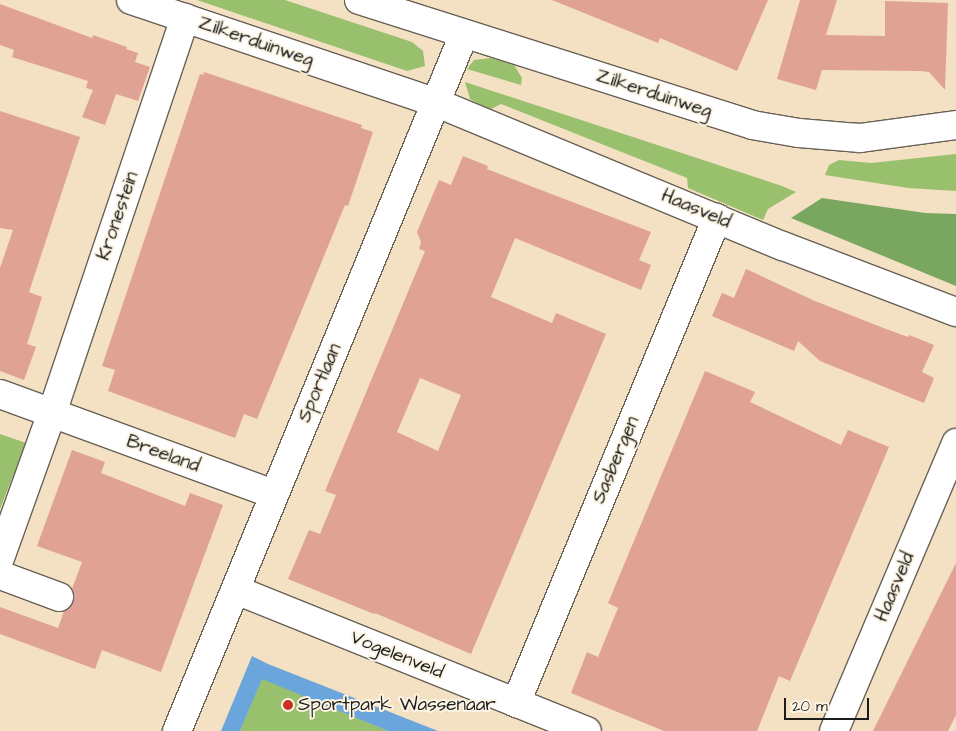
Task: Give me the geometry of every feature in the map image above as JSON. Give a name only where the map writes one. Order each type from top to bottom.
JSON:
[{"type":"street","name":"Zilkerduinweg","points":[[131,0],[437,103]]},
{"type":"street","name":"Zilkerduinweg","points":[[359,0],[752,125],[799,133],[860,138],[956,126]]},
{"type":"street","name":"Kronestein","points":[[52,413],[185,18]]},
{"type":"street","name":"Sportlaan","points":[[177,731],[464,34]]},
{"type":"street","name":"Haasveld","points":[[437,103],[783,246],[956,312]]},
{"type":"street","name":"Sasbergen","points":[[516,703],[717,218]]},
{"type":"street","name":"Breeland","points":[[0,394],[273,494]]},
{"type":"street","points":[[0,558],[52,413]]},
{"type":"street","name":"Haasveld","points":[[834,731],[956,443]]},
{"type":"street","points":[[0,575],[58,597]]},
{"type":"street","name":"Vogelenveld","points":[[236,590],[587,731]]},
{"type":"green space","points":[[197,0],[285,0],[412,42],[423,51],[425,66],[407,71]]},
{"type":"green space","points":[[491,58],[514,65],[522,78],[521,85],[467,69],[474,60]]},
{"type":"green space","points":[[465,82],[796,192],[768,209],[763,220],[688,188],[687,178],[501,104],[489,110],[470,99]]},
{"type":"green space","points":[[956,154],[956,191],[908,188],[825,175],[829,165],[839,160],[871,163]]},
{"type":"green space","points":[[822,198],[925,213],[956,214],[956,286],[791,218]]},
{"type":"green space","points":[[0,434],[26,443],[0,509]]},
{"type":"green space","name":"Sportpark Wassenaar","points":[[262,678],[388,731],[240,731]]},
{"type":"water","points":[[252,656],[438,731],[388,731],[262,679],[240,731],[221,731]]},
{"type":"building","points":[[552,0],[768,0],[737,71],[660,38],[658,43]]},
{"type":"building","points":[[800,0],[837,0],[826,35],[885,36],[885,1],[948,3],[945,90],[929,72],[920,71],[822,70],[816,90],[777,79]]},
{"type":"building","points":[[0,4],[92,38],[93,35],[127,47],[126,49],[138,53],[135,62],[150,67],[138,101],[116,94],[105,125],[82,117],[93,90],[86,88],[88,81],[12,57],[14,50],[0,45]]},
{"type":"building","points":[[204,72],[362,125],[361,128],[373,132],[348,206],[345,205],[257,419],[244,414],[235,438],[108,391],[115,370],[102,366],[200,74],[203,75]]},
{"type":"building","points":[[0,111],[80,137],[29,292],[42,297],[27,344],[36,347],[24,380],[0,371],[0,268],[13,230],[0,228]]},
{"type":"building","points":[[463,156],[488,166],[487,169],[651,232],[639,260],[651,265],[641,290],[515,238],[491,297],[552,323],[556,313],[606,334],[471,654],[375,613],[288,579],[309,530],[320,534],[336,495],[325,491],[425,251],[419,249],[421,242],[417,232],[439,180],[451,185]],"holes":[[[420,378],[461,395],[438,451],[397,432]]]},
{"type":"building","points":[[746,269],[815,301],[886,329],[908,337],[909,335],[934,345],[922,372],[934,378],[924,403],[820,361],[798,341],[794,351],[712,316],[722,293],[734,298]]},
{"type":"building","points":[[705,371],[755,392],[750,402],[841,445],[848,430],[889,447],[790,681],[779,676],[757,731],[664,731],[571,693],[587,652],[598,657],[618,608],[608,603]]},
{"type":"building","points":[[72,450],[105,462],[101,473],[185,506],[190,493],[223,505],[161,672],[102,650],[95,669],[0,634],[0,607],[58,628],[64,611],[73,603],[74,595],[72,589],[82,562],[37,546]]},
{"type":"building","points":[[956,563],[956,715],[948,731],[873,731]]},
{"type":"place","name":"Sportpark Wassenaar","points":[[288,705]]}]
